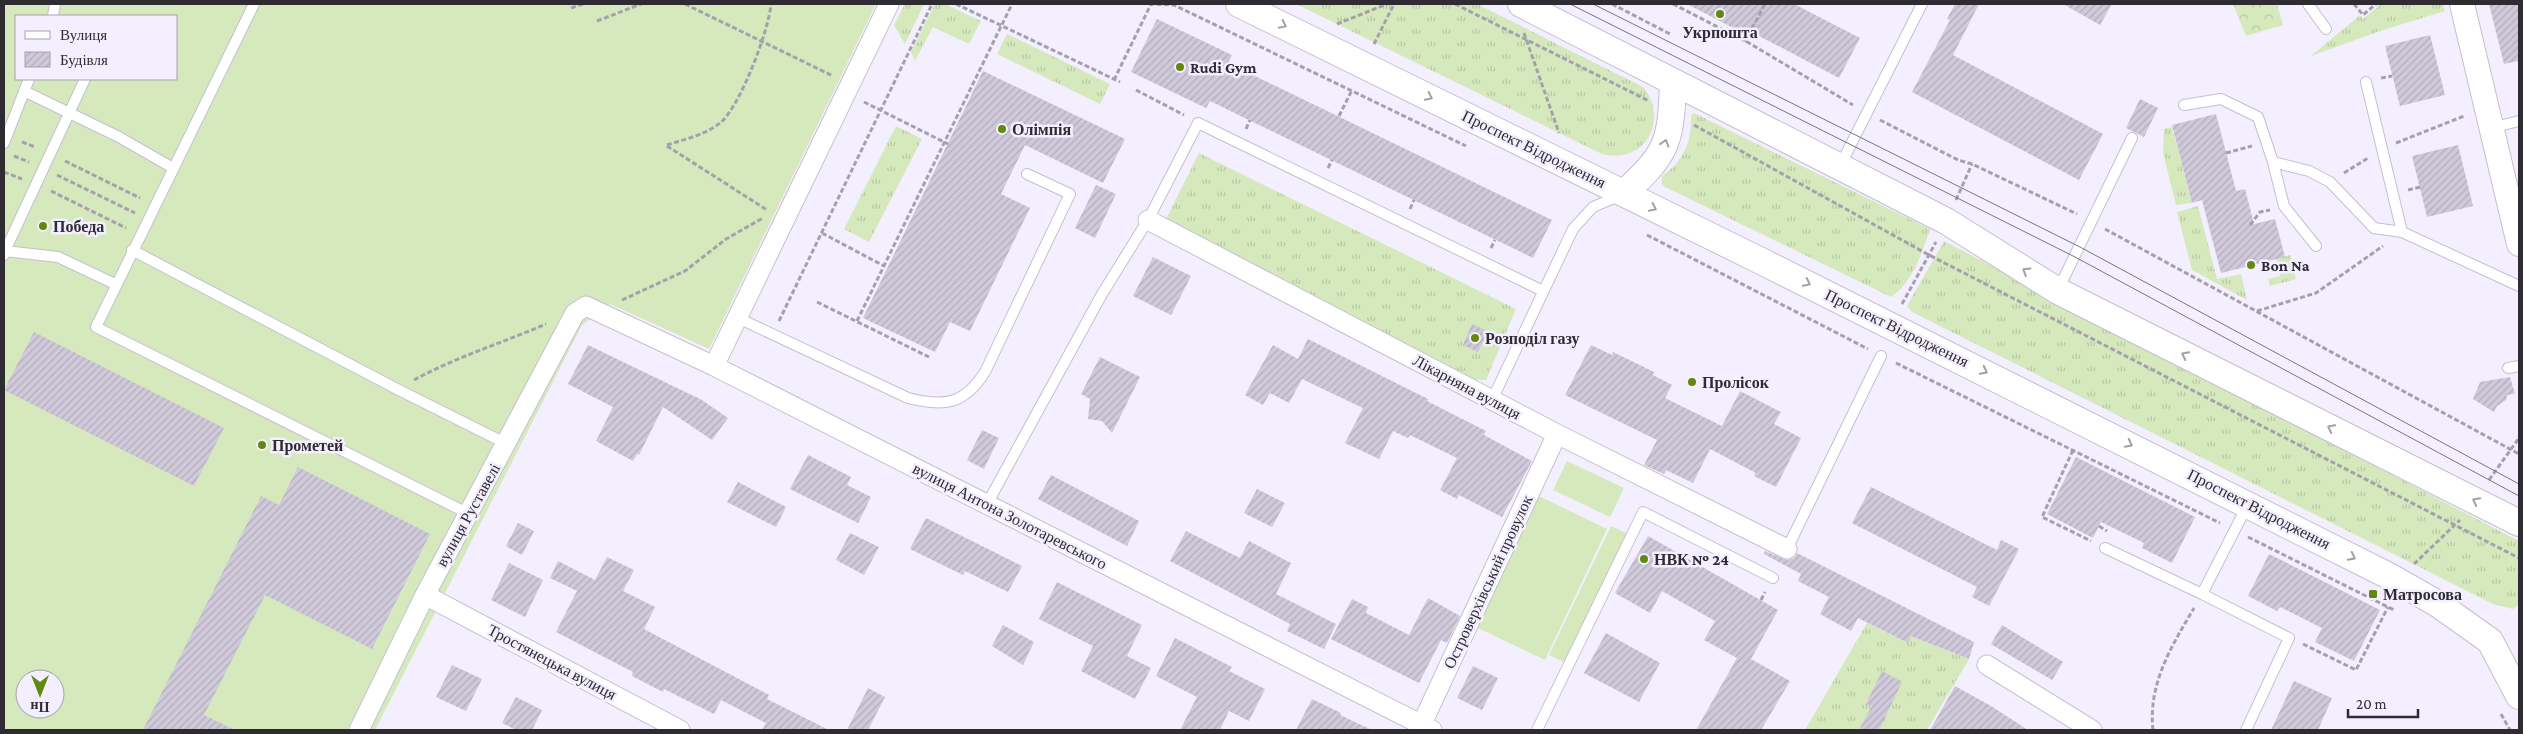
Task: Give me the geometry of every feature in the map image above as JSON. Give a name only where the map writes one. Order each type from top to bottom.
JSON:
[{"type":"main road","name":"Проспект Відродження","points":[[1239,4],[2248,503],[2396,580],[2438,604],[2490,641],[2519,696]]},
{"type":"main road","points":[[1521,4],[1946,221],[2058,291],[2519,523]]},
{"type":"main road","points":[[1624,193],[1661,156],[1672,113],[1673,82]]},
{"type":"street","points":[[714,366],[889,4]]},
{"type":"street","points":[[2462,4],[2488,118],[2518,234]]},
{"type":"street","name":"Лікарняна вулиця","points":[[1148,220],[1557,434],[1787,549]]},
{"type":"street","name":"вулиця Антона Золотаревського","points":[[591,309],[714,366],[1424,728]]},
{"type":"street","name":"вулиця Руставелі","points":[[359,730],[425,595],[507,444],[575,312],[591,309]]},
{"type":"street","name":"Островерхівський провулок","points":[[1424,728],[1557,434]]},
{"type":"street","name":"Тростянецька вулиця","points":[[425,595],[680,730]]},
{"type":"street","points":[[1987,665],[2092,730]]},
{"type":"lane","points":[[254,4],[154,205],[96,327],[469,514]]},
{"type":"lane","points":[[1840,167],[1922,4]]},
{"type":"lane","points":[[2308,4],[2326,29]]},
{"type":"lane","points":[[5,139],[29,80]]},
{"type":"lane","points":[[85,80],[5,253],[58,256],[116,284]]},
{"type":"lane","points":[[2366,82],[2402,232]]},
{"type":"lane","points":[[24,91],[118,137],[173,168]]},
{"type":"lane","points":[[2184,105],[2221,100],[2258,117],[2273,162],[2284,206],[2316,246]]},
{"type":"lane","points":[[2488,118],[2519,121]]},
{"type":"lane","points":[[987,504],[1102,294],[1148,220],[1198,123],[1543,290]]},
{"type":"lane","points":[[2058,291],[2080,247],[2090,220],[2132,138]]},
{"type":"lane","points":[[2273,162],[2309,171],[2330,182],[2374,228],[2402,232],[2519,286]]},
{"type":"lane","points":[[738,318],[908,398],[932,404],[956,400],[975,388],[985,372],[1070,194],[1027,174]]},
{"type":"lane","points":[[1492,400],[1573,229],[1593,207],[1624,193]]},
{"type":"lane","points":[[132,250],[397,389],[507,444]]},
{"type":"lane","points":[[1787,549],[1881,356]]},
{"type":"lane","points":[[2508,368],[2519,366]]},
{"type":"lane","points":[[2202,594],[2248,503]]},
{"type":"lane","points":[[1537,730],[1643,512],[1773,578]]},
{"type":"lane","points":[[2105,548],[2289,638],[2246,730]]},
{"type":"path","points":[[571,8],[583,4]]},
{"type":"path","points":[[597,22],[641,4]]},
{"type":"path","points":[[685,4],[851,84]]},
{"type":"path","points":[[771,4],[762,41],[738,99],[722,121],[695,136],[667,145],[785,222]]},
{"type":"path","points":[[773,335],[932,4]]},
{"type":"path","points":[[956,4],[1120,82]]},
{"type":"path","points":[[857,321],[946,143],[1000,25],[1012,4]]},
{"type":"path","points":[[1114,80],[1151,4],[1175,4],[1467,146]]},
{"type":"path","points":[[1455,4],[1672,113],[1929,255],[2519,558]]},
{"type":"path","points":[[1612,4],[1672,35]]},
{"type":"path","points":[[1673,4],[1746,42],[1866,113],[1958,160],[1972,164],[2090,220],[2519,454]]},
{"type":"path","points":[[1746,42],[1765,4]]},
{"type":"path","points":[[2354,4],[2363,15],[2376,4]]},
{"type":"path","points":[[1524,31],[1571,167]]},
{"type":"path","points":[[1136,90],[1198,123]]},
{"type":"path","points":[[882,111],[946,143]]},
{"type":"path","points":[[2330,182],[2382,148],[2488,118]]},
{"type":"path","points":[[5,139],[50,154],[154,205]]},
{"type":"path","points":[[2226,153],[2266,142]]},
{"type":"path","points":[[12,155],[148,219]]},
{"type":"path","points":[[1892,326],[1946,221],[1972,164]]},
{"type":"path","points":[[36,184],[140,234]]},
{"type":"path","points":[[2250,225],[2260,212],[2284,206]]},
{"type":"path","points":[[591,309],[660,284],[685,271],[726,239],[758,220],[770,216],[785,222]]},
{"type":"path","points":[[2256,311],[2316,293],[2402,232]]},
{"type":"path","points":[[822,233],[884,266]]},
{"type":"path","points":[[1646,234],[1881,356],[2396,611]]},
{"type":"path","points":[[818,302],[929,356]]},
{"type":"path","points":[[397,389],[445,363],[507,341],[547,323]]},
{"type":"path","points":[[2363,594],[2396,580],[2456,525],[2519,438]]},
{"type":"path","points":[[2073,450],[2042,517],[2105,548]]},
{"type":"path","points":[[2153,730],[2152,702],[2156,683],[2178,634],[2202,594]]},
{"type":"path","points":[[2289,638],[2356,670],[2388,607]]},
{"type":"path","points":[[2500,713],[2510,730]]},
{"type":"green space","name":"Прометей","points":[[4,4],[876,4],[709,349],[610,304],[582,325],[375,730],[4,730]]},
{"type":"green space","points":[[905,4],[924,4],[905,44],[894,25]]},
{"type":"green space","points":[[935,4],[945,4],[981,21],[969,44],[933,27],[915,61],[911,52]]},
{"type":"green space","points":[[1296,4],[1477,4],[1643,87],[1651,99],[1654,112],[1653,125],[1649,136],[1642,146],[1631,153],[1618,156],[1602,154]]},
{"type":"green space","points":[[2233,4],[2277,4],[2283,25],[2246,36]]},
{"type":"green space","points":[[2381,4],[2443,4],[2445,11],[2380,31],[2311,56],[2360,15],[2363,19]]},
{"type":"green space","points":[[1007,34],[1110,84],[1100,104],[997,54]]},
{"type":"green space","points":[[1694,113],[1930,229],[1920,257],[1905,284],[1891,297],[1665,187],[1662,184],[1662,176],[1676,164],[1685,150],[1690,133],[1691,115]]},
{"type":"green space","points":[[896,126],[922,139],[869,242],[844,229]]},
{"type":"green space","points":[[2172,127],[2192,203],[2176,205],[2163,153],[2164,129]]},
{"type":"green space","points":[[1199,153],[1516,309],[1486,380],[1468,379],[1165,221]]},
{"type":"green space","points":[[2198,206],[2217,279],[2241,274],[2247,300],[2192,270],[2177,212]]},
{"type":"green space","points":[[1944,241],[2519,541],[2519,605],[2513,609],[2493,604],[1912,312],[1907,306]]},
{"type":"green space","points":[[2290,255],[2296,279],[2270,286],[2268,279],[2280,276],[2276,259]]},
{"type":"green space","points":[[1567,461],[1624,488],[1610,517],[1553,490]]},
{"type":"green space","points":[[1539,496],[1607,529],[1545,660],[1476,627]]},
{"type":"green space","points":[[1611,526],[1628,534],[1566,663],[1549,655]]},
{"type":"green space","points":[[1867,623],[1908,643],[1911,636],[1969,659],[1927,730],[1805,730]]},
{"type":"building","points":[[1687,4],[1794,4],[1860,38],[1839,78],[1746,29],[1743,33]]},
{"type":"building","points":[[1955,4],[1979,4],[1953,55],[2103,134],[2079,180],[1912,92],[1950,20],[1947,19]]},
{"type":"building","points":[[2063,4],[2112,4],[2100,25]]},
{"type":"building","points":[[2489,4],[2519,4],[2519,61],[2504,64]]},
{"type":"building","points":[[1157,19],[1232,55],[1228,63],[1552,220],[1533,258],[1210,101],[1206,108],[1131,72]]},
{"type":"building","points":[[2430,35],[2445,95],[2400,106],[2385,46]]},
{"type":"building","points":[[983,71],[1125,139],[1103,183],[1025,145],[1001,194],[1030,208],[970,331],[950,322],[935,352],[863,318]]},
{"type":"building","points":[[2140,99],[2158,108],[2144,137],[2126,128]]},
{"type":"building","points":[[2216,114],[2236,191],[2245,189],[2254,224],[2275,219],[2285,257],[2221,273],[2202,200],[2192,203],[2172,125]]},
{"type":"building","points":[[2458,145],[2473,206],[2427,217],[2412,156]]},
{"type":"building","points":[[1096,185],[1116,194],[1095,238],[1075,228]]},
{"type":"building","points":[[1153,257],[1191,276],[1171,315],[1133,296]]},
{"type":"building","name":"Розподіл газу","points":[[1472,324],[1488,331],[1478,352],[1463,345]]},
{"type":"building","points":[[34,332],[224,428],[194,486],[4,390]]},
{"type":"building","points":[[1308,339],[1428,399],[1427,401],[1486,431],[1484,435],[1532,461],[1502,517],[1459,495],[1457,499],[1440,490],[1457,458],[1410,435],[1408,438],[1393,431],[1379,459],[1345,443],[1363,408],[1302,379],[1289,403],[1270,393],[1263,405],[1245,395],[1273,345],[1298,359]]},
{"type":"building","points":[[588,345],[702,400],[728,418],[712,440],[663,407],[639,455],[637,454],[633,461],[596,441],[613,407],[568,384]]},
{"type":"building","points":[[1591,345],[1612,355],[1613,352],[1654,372],[1653,375],[1672,385],[1665,398],[1722,426],[1740,391],[1781,412],[1774,424],[1801,438],[1776,487],[1754,476],[1756,473],[1710,449],[1693,483],[1666,470],[1664,474],[1644,465],[1657,440],[1565,395]]},
{"type":"building","points":[[1100,357],[1140,377],[1112,433],[1102,421],[1088,419],[1090,399],[1081,394]]},
{"type":"building","points":[[2510,377],[2515,394],[2507,395],[2506,400],[2497,406],[2494,412],[2473,399],[2480,382]]},
{"type":"building","points":[[982,430],[999,438],[984,469],[967,460]]},
{"type":"building","points":[[808,455],[851,477],[847,485],[871,497],[858,523],[790,489]]},
{"type":"building","points":[[2076,457],[2195,517],[2172,563],[2142,548],[2144,543],[2101,522],[2093,538],[2047,514]]},
{"type":"building","points":[[298,467],[430,534],[372,649],[265,595],[204,715],[235,730],[143,730],[261,496],[279,505]]},
{"type":"building","points":[[1051,475],[1139,521],[1127,546],[1038,499]]},
{"type":"building","points":[[738,482],[786,507],[776,527],[727,502]]},
{"type":"building","points":[[1871,487],[1997,550],[2001,540],[2019,549],[1989,606],[1972,597],[1977,587],[1852,523]]},
{"type":"building","points":[[1257,489],[1285,503],[1272,527],[1244,513]]},
{"type":"building","points":[[926,518],[1022,566],[1008,592],[965,571],[963,575],[910,549]]},
{"type":"building","points":[[518,523],[534,531],[522,555],[506,546]]},
{"type":"building","points":[[1186,531],[1240,558],[1249,541],[1291,563],[1276,594],[1336,624],[1324,649],[1287,631],[1290,624],[1170,561]]},
{"type":"building","points":[[850,533],[879,547],[864,575],[836,560]]},
{"type":"building","points":[[1648,536],[1778,610],[1751,659],[1790,681],[1761,730],[1696,730],[1737,658],[1704,640],[1715,621],[1662,591],[1650,613],[1615,593]]},
{"type":"building","points":[[1765,551],[1787,560],[1794,558],[1797,553],[1974,642],[1969,659],[1911,636],[1908,643],[1858,618],[1851,631],[1820,614],[1829,597],[1798,581],[1801,574],[1764,554]]},
{"type":"building","points":[[2269,554],[2380,610],[2354,661],[2315,642],[2322,628],[2280,607],[2277,611],[2248,596]]},
{"type":"building","points":[[607,557],[634,570],[623,591],[655,607],[644,629],[769,695],[767,699],[829,730],[762,730],[766,723],[721,700],[714,714],[664,689],[663,692],[632,676],[633,672],[556,632],[577,591],[550,578],[558,561],[595,580]]},
{"type":"building","points":[[509,563],[543,580],[525,617],[491,600]]},
{"type":"building","points":[[1057,582],[1142,625],[1127,656],[1151,668],[1135,699],[1081,671],[1093,646],[1039,619]]},
{"type":"building","points":[[1428,598],[1460,616],[1447,643],[1441,640],[1419,683],[1331,639],[1352,599],[1368,607],[1366,613],[1409,635]]},
{"type":"building","points":[[1003,625],[1034,642],[1023,665],[992,646]]},
{"type":"building","points":[[2002,625],[2063,662],[2052,680],[1991,644]]},
{"type":"building","points":[[1606,633],[1660,663],[1639,702],[1584,673]]},
{"type":"building","points":[[1175,638],[1232,667],[1229,671],[1265,689],[1249,721],[1229,711],[1220,730],[1180,730],[1197,697],[1156,676]]},
{"type":"building","points":[[452,665],[482,679],[466,711],[436,697]]},
{"type":"building","points":[[1473,666],[1498,678],[1482,710],[1457,698]]},
{"type":"building","points":[[1882,671],[1902,682],[1879,730],[1859,730],[1872,706],[1866,704]]},
{"type":"building","points":[[2294,681],[2332,698],[2318,730],[2271,730]]},
{"type":"building","points":[[1955,686],[1991,706],[2028,730],[1930,730]]},
{"type":"building","points":[[868,688],[885,697],[868,730],[847,730]]},
{"type":"building","points":[[516,697],[542,710],[532,730],[516,730],[502,723]]},
{"type":"building","points":[[1312,699],[1341,713],[1340,715],[1372,730],[1296,730]]},
{"type":"tram line","points":[[1570,4],[2075,257],[2519,496]]},
{"type":"tram line","points":[[1593,4],[2080,247],[2519,484]]},
{"type":"place","name":"Укрпошта","points":[[1720,14]]},
{"type":"place","name":"Rudi Gym","points":[[1180,67]]},
{"type":"place","name":"Олімпія","points":[[1002,129]]},
{"type":"place","name":"Победа","points":[[43,226]]},
{"type":"place","name":"Bon Na","points":[[2251,265]]},
{"type":"place","name":"Розподіл газу","points":[[1475,338]]},
{"type":"place","name":"Пролісок","points":[[1692,382]]},
{"type":"place","name":"Прометей","points":[[262,445]]},
{"type":"place","name":"НВК № 24","points":[[1644,559]]},
{"type":"place","name":"Матросова","points":[[2373,594]]}]
